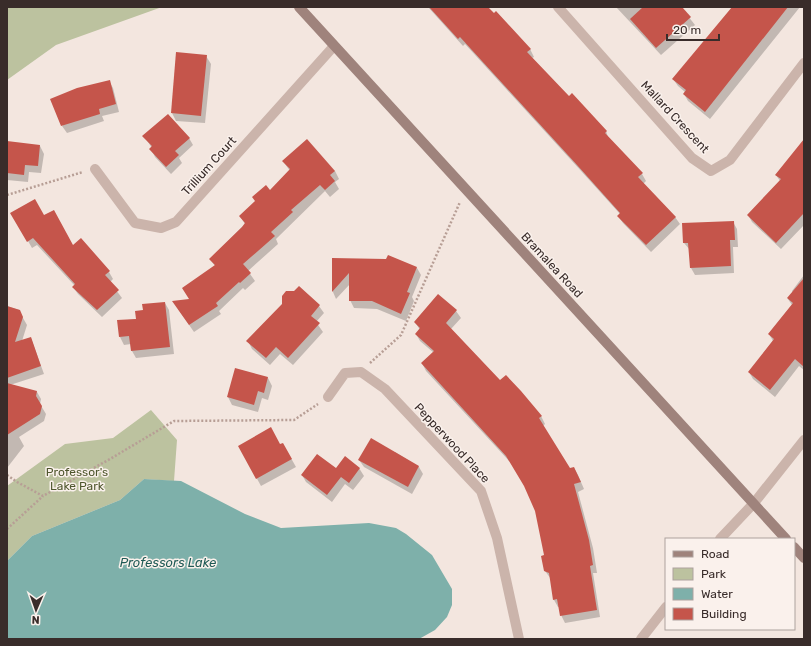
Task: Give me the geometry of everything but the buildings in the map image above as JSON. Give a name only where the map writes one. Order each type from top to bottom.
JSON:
[{"type":"main road","name":"Bramalea Road","points":[[299,7],[785,538]]},
{"type":"main road","points":[[795,548],[804,558]]},
{"type":"street","name":"Mallard Crescent","points":[[558,7],[692,158],[711,171],[730,160],[804,63]]},
{"type":"street","name":"Trillium Court","points":[[95,169],[135,223],[161,228],[176,222],[334,46]]},
{"type":"street","points":[[328,397],[345,373],[361,372]]},
{"type":"street","name":"Pepperwood Place","points":[[361,372],[385,389],[481,491],[497,538],[519,639]]},
{"type":"street","points":[[721,538],[754,503],[804,440]]},
{"type":"street","points":[[641,639],[665,608]]},
{"type":"path","points":[[7,195],[95,169]]},
{"type":"path","points":[[361,372],[401,335],[466,190]]},
{"type":"path","points":[[7,529],[43,496],[110,460],[174,421],[294,420],[328,397]]},
{"type":"path","points":[[7,475],[43,496]]},
{"type":"green space","points":[[7,7],[162,7],[56,45],[7,80]]},
{"type":"green space","name":"Professor's Lake Park","points":[[151,410],[177,440],[174,481],[144,479],[120,500],[32,536],[7,561],[7,486],[65,444],[113,438]]},
{"type":"water","name":"Professors Lake","points":[[144,479],[181,481],[245,514],[281,528],[369,523],[396,528],[406,534],[432,555],[452,589],[452,605],[447,617],[435,630],[419,639],[7,639],[7,561],[32,536],[120,500]]}]
